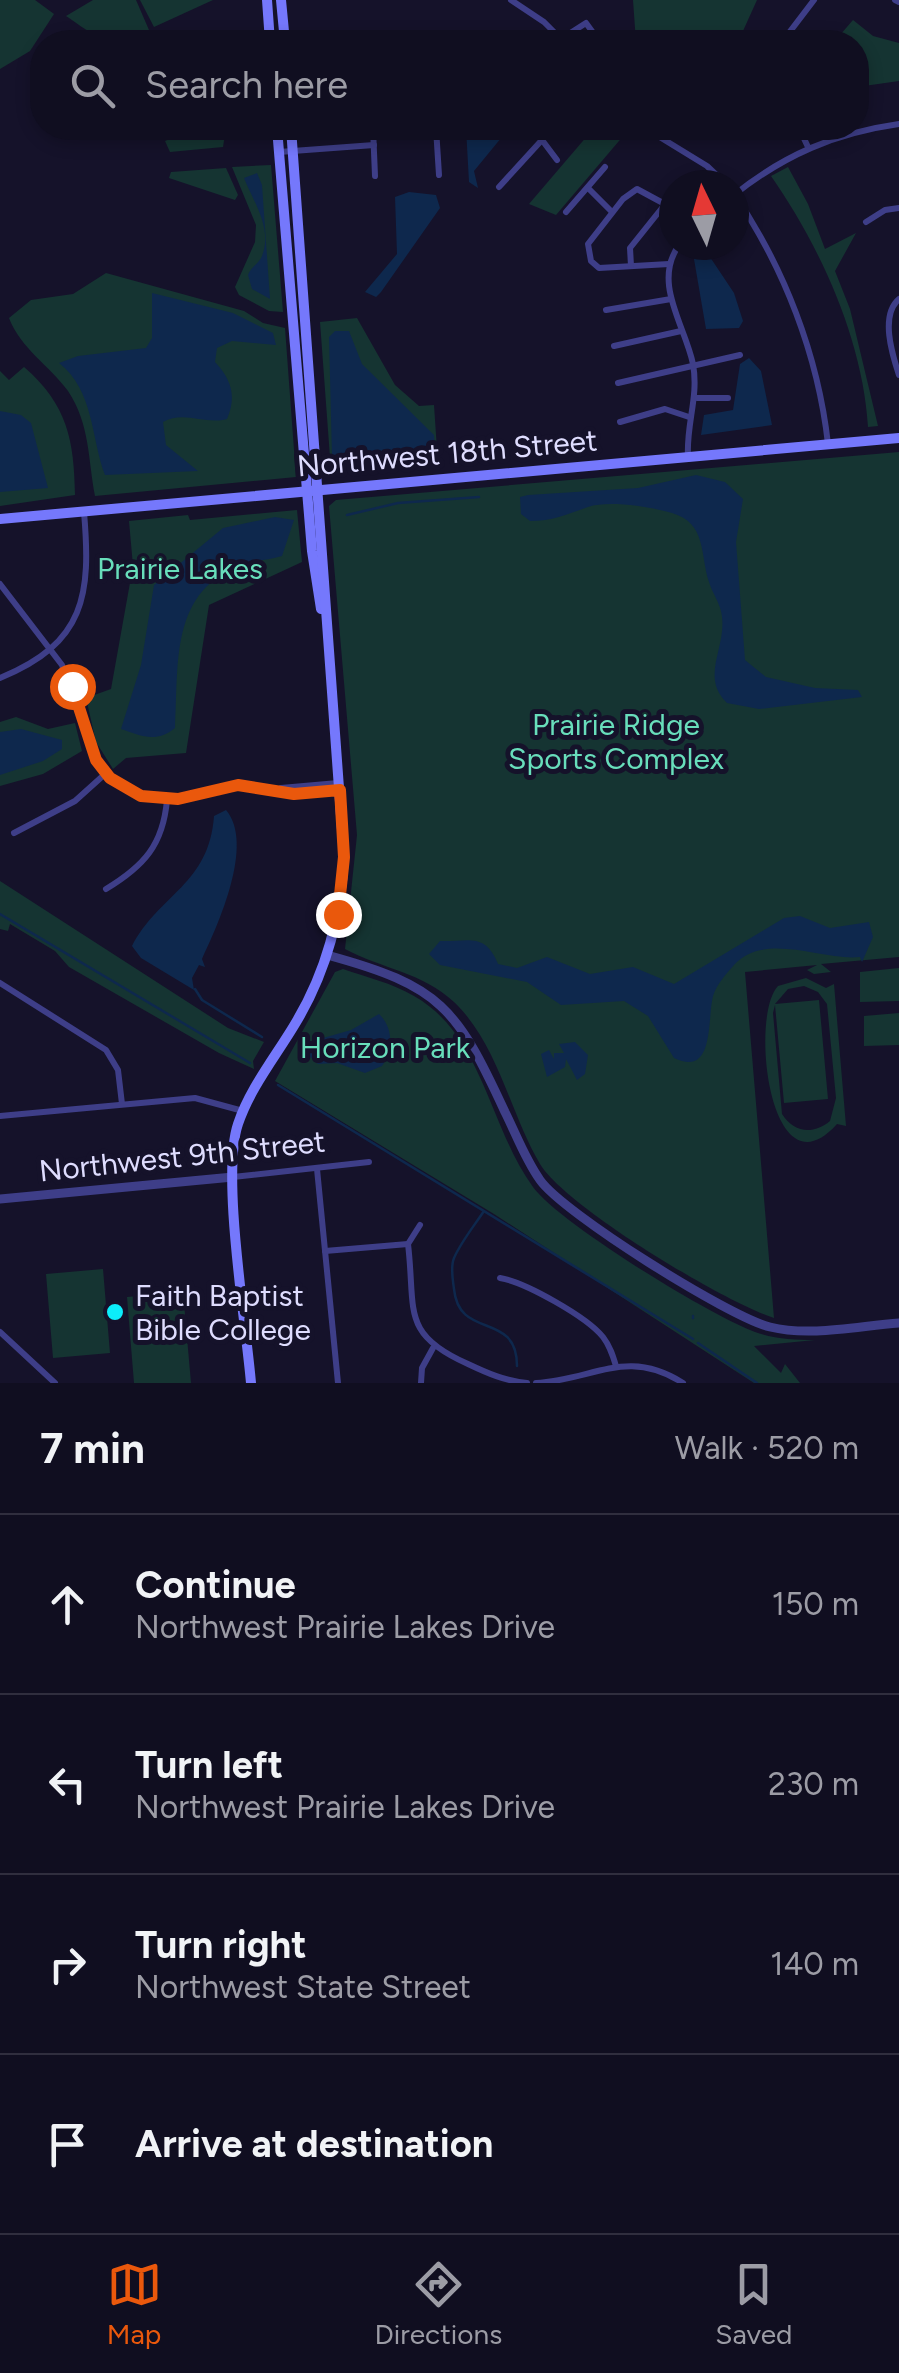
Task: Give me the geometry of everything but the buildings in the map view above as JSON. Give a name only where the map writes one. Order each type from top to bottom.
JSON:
[{"type":"main road","points":[[268,0],[269,30]]},
{"type":"main road","points":[[282,0],[283,30]]},
{"type":"main road","points":[[252,1383],[233,1177],[234,1137],[243,1112],[306,1006],[327,954],[342,880],[340,787],[278,140]]},
{"type":"main road","points":[[292,140],[312,490]]},
{"type":"main road","name":"Northwest 18th Street","points":[[0,519],[899,438]]},
{"type":"street","points":[[511,0],[548,30]]},
{"type":"street","points":[[791,30],[814,0]]},
{"type":"street","points":[[869,129],[899,124]]},
{"type":"street","points":[[374,140],[376,176]]},
{"type":"street","points":[[436,140],[438,176]]},
{"type":"street","points":[[665,140],[711,170]]},
{"type":"street","points":[[805,140],[808,146]]},
{"type":"street","points":[[749,185],[808,146],[828,140]]},
{"type":"street","points":[[499,187],[541,141],[556,160]]},
{"type":"street","points":[[279,152],[374,145]]},
{"type":"street","points":[[566,212],[605,168]]},
{"type":"street","points":[[588,188],[612,212]]},
{"type":"street","points":[[659,200],[637,189],[590,239],[588,255],[599,268],[669,264]]},
{"type":"street","points":[[866,222],[885,210],[899,208]]},
{"type":"street","points":[[632,266],[630,248],[659,212]]},
{"type":"street","points":[[749,220],[796,314],[820,397],[828,445]]},
{"type":"street","points":[[671,260],[670,299],[693,365],[697,398],[690,416],[688,457]]},
{"type":"street","points":[[606,310],[670,299]]},
{"type":"street","points":[[899,299],[889,317],[899,375]]},
{"type":"street","points":[[614,346],[681,331]]},
{"type":"street","points":[[618,383],[740,355]]},
{"type":"street","points":[[697,398],[728,398]]},
{"type":"street","points":[[620,422],[665,410],[690,416]]},
{"type":"street","points":[[0,678],[50,648],[72,622],[88,583],[84,511]]},
{"type":"street","points":[[0,584],[50,648],[71,684],[92,753],[105,774],[141,796],[167,800],[228,786],[276,788],[294,794],[340,787]]},
{"type":"street","points":[[14,833],[62,810],[105,774]]},
{"type":"street","points":[[106,889],[140,867],[154,849],[164,826],[167,800]]},
{"type":"street","points":[[327,954],[412,984],[452,1013],[472,1042],[534,1171],[552,1195],[579,1217],[756,1322],[799,1331],[899,1323]]},
{"type":"street","points":[[0,983],[106,1050],[118,1070],[122,1104]]},
{"type":"street","points":[[0,1116],[204,1098],[243,1112]]},
{"type":"street","name":"Northwest 9th Street","points":[[0,1199],[369,1162]]},
{"type":"street","points":[[317,1170],[338,1383]]},
{"type":"street","points":[[420,1225],[408,1244],[416,1321],[433,1348],[492,1375],[527,1383]]},
{"type":"street","points":[[325,1251],[408,1244]]},
{"type":"street","points":[[500,1278],[525,1285],[600,1333],[616,1366]]},
{"type":"street","points":[[0,1332],[54,1383]]},
{"type":"street","points":[[421,1383],[422,1368],[433,1348]]},
{"type":"street","points":[[536,1383],[562,1381],[616,1366],[647,1365],[683,1383]]},
{"type":"green space","points":[[0,0],[35,0],[54,14],[44,30],[30,30],[30,51],[0,69]]},
{"type":"green space","points":[[93,0],[136,0],[149,30],[87,30],[66,16]]},
{"type":"green space","points":[[140,0],[213,0],[154,27]]},
{"type":"green space","points":[[633,0],[757,0],[743,30],[635,30]]},
{"type":"green space","points":[[853,20],[866,30],[844,30]]},
{"type":"green space","points":[[869,33],[899,43],[899,81],[869,85]]},
{"type":"green space","points":[[224,140],[223,147],[170,152],[165,141]]},
{"type":"green space","points":[[584,140],[620,140],[556,215],[529,204]]},
{"type":"green space","points":[[271,165],[283,312],[269,311],[239,295],[235,287],[255,242],[256,225],[232,167]]},
{"type":"green space","points":[[788,167],[808,204],[825,249],[856,233],[835,271],[850,309],[878,426],[868,427],[858,361],[836,295],[806,233],[771,176]]},
{"type":"green space","points":[[226,168],[238,195],[235,200],[169,178],[171,172]]},
{"type":"green space","points":[[106,273],[244,311],[263,323],[285,328],[296,477],[95,496],[84,429],[75,403],[21,339],[9,318],[31,300],[73,294]]},
{"type":"green space","points":[[357,318],[395,385],[419,406],[434,405],[438,464],[331,471],[320,322]]},
{"type":"green space","points":[[24,367],[50,395],[66,425],[75,495],[0,506],[0,371],[9,380]]},
{"type":"green space","name":"Prairie Ridge Sports Complex","points":[[899,452],[899,957],[821,964],[831,972],[814,974],[807,970],[817,965],[745,972],[774,1318],[685,1274],[580,1204],[540,1164],[493,1058],[454,1002],[415,977],[345,949],[357,835],[329,506],[336,500]]},
{"type":"green space","name":"Prairie Lakes","points":[[297,510],[302,562],[209,605],[186,753],[126,758],[113,769],[96,742],[86,698],[111,689],[133,566],[129,521]]},
{"type":"green space","points":[[16,717],[48,729],[75,723],[82,751],[43,774],[0,786],[0,722]]},
{"type":"green space","points":[[0,881],[228,1028],[264,1042],[253,1061],[254,1069],[69,967],[55,951],[10,924],[8,931],[0,929]]},
{"type":"green space","points":[[899,968],[899,1001],[860,1002],[860,972]]},
{"type":"green space","name":"Horizon Park","points":[[343,969],[406,991],[437,1013],[456,1034],[518,1163],[533,1187],[572,1223],[672,1289],[734,1323],[769,1336],[815,1340],[754,1346],[781,1373],[785,1364],[800,1383],[754,1383],[494,1214],[275,1081],[335,972]]},
{"type":"green space","points":[[806,978],[826,988],[834,984],[846,1126],[837,1124],[814,1141],[795,1138],[781,1121],[771,1094],[766,1031],[769,1004],[778,986]],"holes":[[[804,986],[818,992],[827,1004],[836,1098],[830,1121],[804,1130],[792,1125],[782,1114],[773,1013],[775,1005],[784,1103],[828,1099],[819,1000],[775,1004],[788,989]]]},
{"type":"green space","points":[[899,1013],[899,1045],[864,1046],[864,1016]]},
{"type":"green space","points":[[103,1269],[110,1353],[53,1358],[46,1274]]},
{"type":"green space","points":[[183,1292],[191,1383],[134,1383],[127,1297]]},
{"type":"water","points":[[467,140],[499,140],[474,171],[478,188],[469,182]]},
{"type":"water","points":[[257,173],[262,185],[270,299],[252,289],[248,275],[261,259],[265,246],[260,215],[244,178]]},
{"type":"water","points":[[409,192],[436,195],[440,208],[376,297],[365,292],[397,254],[395,197]]},
{"type":"water","points":[[694,260],[712,260],[734,293],[743,321],[739,328],[706,329]]},
{"type":"water","points":[[152,293],[233,313],[273,333],[276,345],[232,341],[217,348],[215,362],[232,395],[227,419],[179,417],[163,422],[166,445],[198,471],[105,475],[85,401],[59,363],[78,356],[146,348],[152,338]]},
{"type":"water","points":[[335,331],[349,331],[362,364],[434,435],[435,449],[427,460],[339,463],[332,456],[329,337]]},
{"type":"water","points":[[749,358],[761,371],[772,425],[701,435],[704,415],[733,410],[740,364]]},
{"type":"water","points":[[0,411],[21,415],[31,423],[48,488],[0,492]]},
{"type":"water","points":[[696,475],[725,482],[743,499],[736,542],[745,660],[766,677],[815,688],[858,690],[862,697],[759,709],[727,703],[715,683],[721,612],[697,532],[683,518],[619,504],[597,505],[538,521],[530,521],[521,514],[520,497],[528,495],[638,488]]},
{"type":"water","points":[[275,517],[294,520],[282,556],[244,564],[220,576],[202,591],[190,610],[179,654],[175,728],[154,737],[121,729],[141,665],[154,585],[223,528]]},
{"type":"water","points":[[21,729],[62,740],[62,749],[43,761],[0,775],[0,732]]},
{"type":"water","points":[[226,810],[234,825],[235,863],[224,906],[202,959],[205,967],[199,965],[192,978],[194,990],[141,958],[132,946],[143,928],[193,874],[210,839],[214,816]]},
{"type":"water","points":[[800,916],[830,928],[869,922],[873,937],[862,962],[860,957],[794,950],[761,950],[747,955],[717,987],[703,1053],[697,1060],[687,1062],[674,1058],[648,1016],[624,1001],[561,1005],[527,982],[440,965],[429,954],[440,941],[475,941],[488,947],[498,964],[517,968],[547,957],[590,974],[633,967],[674,984],[784,918]]},
{"type":"water","points":[[379,1014],[390,1039],[389,1053],[382,1066],[365,1073],[337,1063],[318,1064],[307,1054],[316,1040],[351,1030]]},
{"type":"water","points":[[575,1042],[588,1055],[585,1074],[577,1080],[566,1059],[565,1067],[547,1077],[541,1054],[549,1050],[554,1059],[554,1053],[564,1053],[559,1044]]},
{"type":"waterway","points":[[347,515],[398,503],[479,497]]},
{"type":"waterway","points":[[0,914],[250,1063]]},
{"type":"waterway","points":[[195,989],[202,1000],[262,1037]]},
{"type":"waterway","points":[[278,1085],[693,1339]]},
{"type":"waterway","points":[[484,1211],[454,1258],[454,1289],[458,1305],[466,1315],[508,1338],[517,1366]]},
{"type":"waterway","points":[[698,1343],[757,1383]]},
{"type":"place","name":"Faith Baptist Bible College","points":[[115,1312]]},
{"type":"route","points":[[72,686],[96,760],[105,774],[141,796],[178,799],[238,785],[276,788],[294,794],[340,790],[344,857],[338,914]]}]
